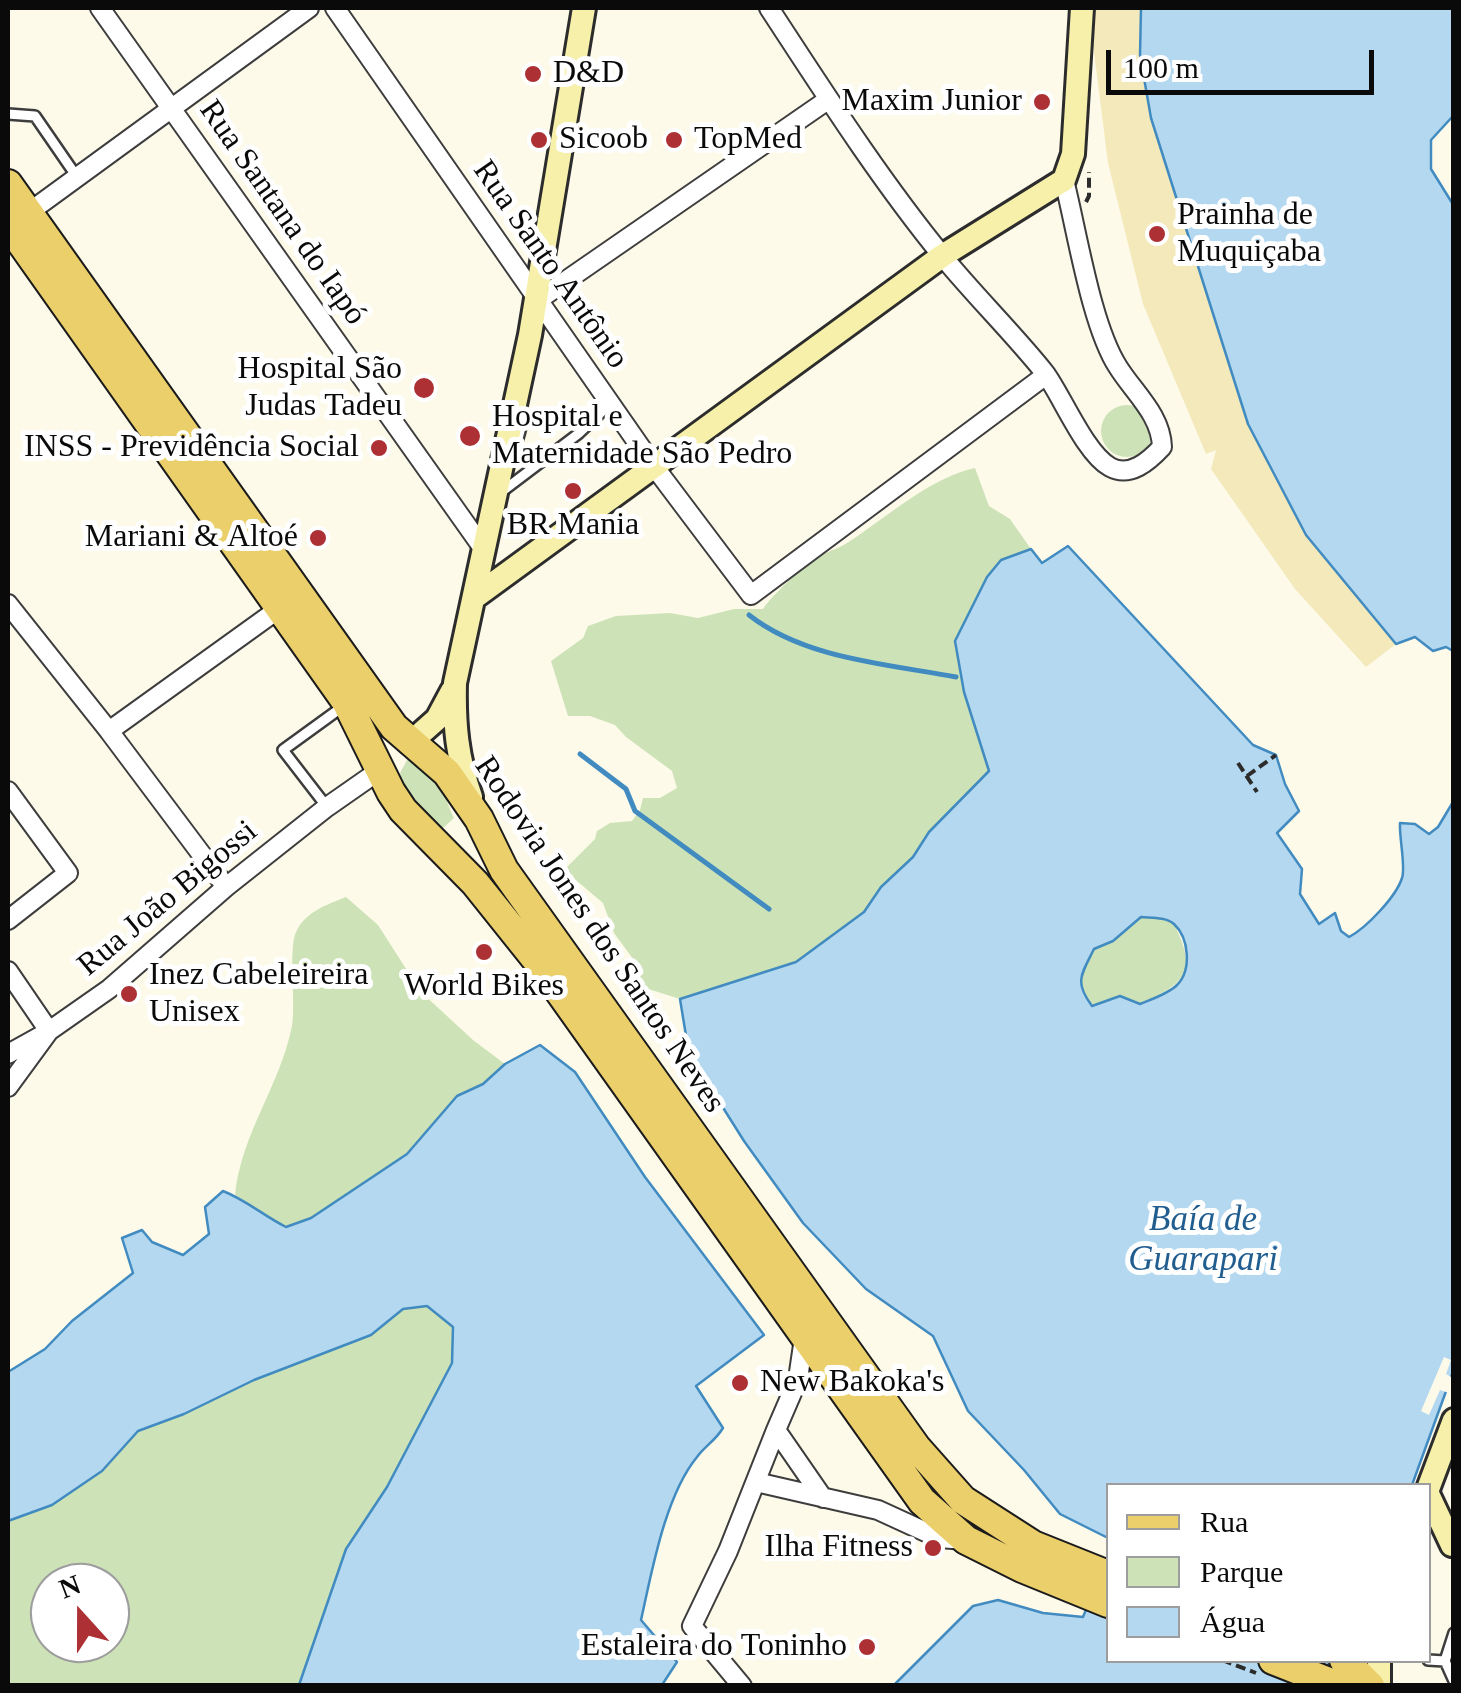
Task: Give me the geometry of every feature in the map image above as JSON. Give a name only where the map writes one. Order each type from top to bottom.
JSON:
[{"type":"main road","name":"Rodovia Jones dos Santos Neves","points":[[8,184],[13,222],[290,601],[394,727],[447,773],[479,820],[504,870],[916,1447],[963,1500],[1092,1579],[1106,1600]]},
{"type":"main road","name":"Rodovia Jones dos Santos Neves","points":[[290,601],[403,810],[475,884],[540,963],[922,1501],[966,1540],[1092,1579]]},
{"type":"main road","points":[[380,770],[392,754],[410,743]]},
{"type":"main road","points":[[1294,1663],[1342,1670],[1370,1686]]},
{"type":"street","name":"Rua Santana do Iapó","points":[[100,8],[485,551]]},
{"type":"street","points":[[13,222],[310,8]]},
{"type":"street","name":"Rua Santo Antônio","points":[[335,8],[610,404],[752,596],[1046,375]]},
{"type":"street","points":[[479,820],[460,764],[455,683],[537,299],[584,8]]},
{"type":"street","points":[[769,8],[829,100],[942,256],[1046,375],[1086,442],[1110,467],[1130,470],[1148,463],[1162,447],[1162,428],[1116,364],[1101,331],[1064,180],[1073,154],[1082,8]]},
{"type":"street","points":[[537,299],[829,100]]},
{"type":"street","points":[[475,597],[942,256],[1064,180]]},
{"type":"street","points":[[108,731],[290,601]]},
{"type":"street","points":[[8,604],[226,888]]},
{"type":"street","points":[[410,743],[437,718],[455,683]]},
{"type":"street","name":"Rua João Bigossi","points":[[8,1087],[48,1031],[110,989],[226,888],[326,807],[380,770]]},
{"type":"street","points":[[8,792],[68,873],[8,920]]},
{"type":"street","points":[[8,971],[48,1031],[8,1054]]},
{"type":"street","points":[[742,1686],[692,1626],[798,1380],[804,1338]]},
{"type":"street","points":[[1431,1483],[1454,1420]]},
{"type":"street","points":[[776,1430],[823,1498]]},
{"type":"street","points":[[756,1482],[878,1510],[939,1538],[966,1540]]},
{"type":"street","points":[[1431,1498],[1453,1547]]},
{"type":"lane","points":[[8,114],[35,116],[77,177]]},
{"type":"lane","points":[[498,490],[578,434],[610,404]]},
{"type":"lane","points":[[326,807],[283,750],[347,703]]},
{"type":"lane","points":[[1454,1633],[1446,1660],[1454,1681]]},
{"type":"lane","points":[[1431,1660],[1446,1660]]},
{"type":"path","points":[[1246,776],[1276,754]]},
{"type":"path","points":[[1238,763],[1257,792]]},
{"type":"green space","points":[[1127,405],[1145,413],[1153,431],[1145,449],[1127,457],[1109,449],[1101,431],[1109,413]]},
{"type":"green space","points":[[975,468],[989,506],[1010,519],[1031,549],[1001,560],[987,577],[979,598],[964,692],[989,770],[929,832],[913,857],[881,887],[864,912],[796,962],[680,999],[642,987],[636,963],[614,933],[603,903],[571,876],[567,867],[595,839],[597,831],[610,823],[632,821],[643,798],[660,798],[677,788],[672,771],[615,725],[590,716],[568,716],[551,661],[583,638],[588,626],[616,616],[670,613],[698,618],[734,609],[763,609],[812,560],[847,543],[924,490]]},
{"type":"green space","points":[[407,760],[427,767],[438,780],[454,818],[442,829],[405,793],[400,773]]},
{"type":"green space","points":[[346,897],[378,925],[421,992],[505,1064],[483,1084],[457,1096],[407,1154],[311,1218],[286,1228],[235,1195],[245,1151],[292,1026],[296,932],[311,914]]},
{"type":"green space","points":[[1141,917],[1174,924],[1185,954],[1183,974],[1168,989],[1140,1004],[1120,996],[1092,1006],[1081,978],[1094,949],[1113,941]]},
{"type":"green space","points":[[427,1306],[453,1327],[452,1363],[387,1487],[346,1550],[299,1685],[8,1686],[8,1521],[52,1505],[102,1471],[138,1431],[371,1335],[403,1309]]},
{"type":"sand","name":"Prainha de Muquiçaba","points":[[1093,8],[1141,8],[1140,55],[1151,118],[1218,329],[1306,535],[1396,644],[1366,667],[1295,589],[1211,469],[1216,450],[1206,454],[1143,304],[1108,163],[1092,36]]},
{"type":"water","points":[[1141,8],[1453,8],[1453,116],[1431,140],[1431,169],[1454,206],[1453,651],[1446,647],[1433,651],[1415,637],[1396,644],[1306,535],[1248,424],[1151,118],[1140,55]]},
{"type":"water","name":"Baía de Guarapari","points":[[1068,546],[1253,745],[1276,755],[1299,811],[1277,833],[1302,869],[1300,894],[1319,924],[1335,913],[1341,931],[1349,937],[1372,919],[1402,878],[1400,823],[1415,824],[1429,834],[1453,802],[1453,1372],[1413,1483],[1106,1483],[1106,1537],[1060,1514],[968,1411],[933,1336],[866,1289],[803,1223],[744,1141],[688,1048],[680,999],[796,962],[864,912],[881,887],[913,857],[929,832],[989,771],[964,692],[955,641],[987,577],[1001,560],[1031,549],[1042,563]],"holes":[[[1141,917],[1167,920],[1179,930],[1187,954],[1185,971],[1177,985],[1140,1004],[1120,996],[1092,1006],[1081,978],[1094,949],[1113,941]]]},
{"type":"water","points":[[540,1045],[575,1072],[645,1177],[764,1335],[696,1386],[723,1428],[686,1473],[668,1513],[655,1557],[641,1620],[677,1662],[662,1685],[299,1685],[346,1549],[387,1487],[452,1363],[453,1327],[427,1306],[403,1309],[371,1335],[138,1431],[102,1471],[52,1505],[8,1521],[8,1372],[45,1349],[72,1321],[133,1273],[122,1238],[142,1230],[152,1242],[183,1255],[209,1234],[205,1207],[223,1191],[286,1227],[311,1218],[407,1154],[457,1096],[483,1084],[505,1064]]},
{"type":"water","points":[[1106,1560],[1106,1663],[1329,1663],[1327,1685],[893,1686],[973,1606],[998,1600],[1043,1613],[1083,1617]]},
{"type":"pier","points":[[1444,1357],[1451,1360],[1446,1374],[1453,1378],[1453,1383],[1449,1393],[1440,1390],[1429,1415],[1421,1411]]},
{"type":"waterway","points":[[749,615],[771,630],[821,651],[956,677]]},
{"type":"waterway","points":[[580,754],[626,789],[635,811],[769,909]]},
{"type":"place","name":"D&D","points":[[533,74]]},
{"type":"place","name":"Maxim Junior","points":[[1042,102]]},
{"type":"place","name":"Sicoob","points":[[539,140]]},
{"type":"place","name":"TopMed","points":[[674,140]]},
{"type":"place","name":"Prainha de Muquiçaba","points":[[1157,234]]},
{"type":"place","name":"Hospital São Judas Tadeu","points":[[424,388]]},
{"type":"place","name":"Hospital e Maternidade São Pedro","points":[[470,436]]},
{"type":"place","name":"INSS - Previdência Social","points":[[379,448]]},
{"type":"place","name":"BR Mania","points":[[573,491]]},
{"type":"place","name":"Mariani & Altoé","points":[[318,538]]},
{"type":"place","name":"World Bikes","points":[[484,952]]},
{"type":"place","name":"Inez Cabeleireira Unisex","points":[[129,994]]},
{"type":"place","name":"New Bakoka's","points":[[740,1383]]},
{"type":"place","name":"Ilha Fitness","points":[[933,1548]]},
{"type":"place","name":"Estaleira do Toninho","points":[[867,1647]]}]
